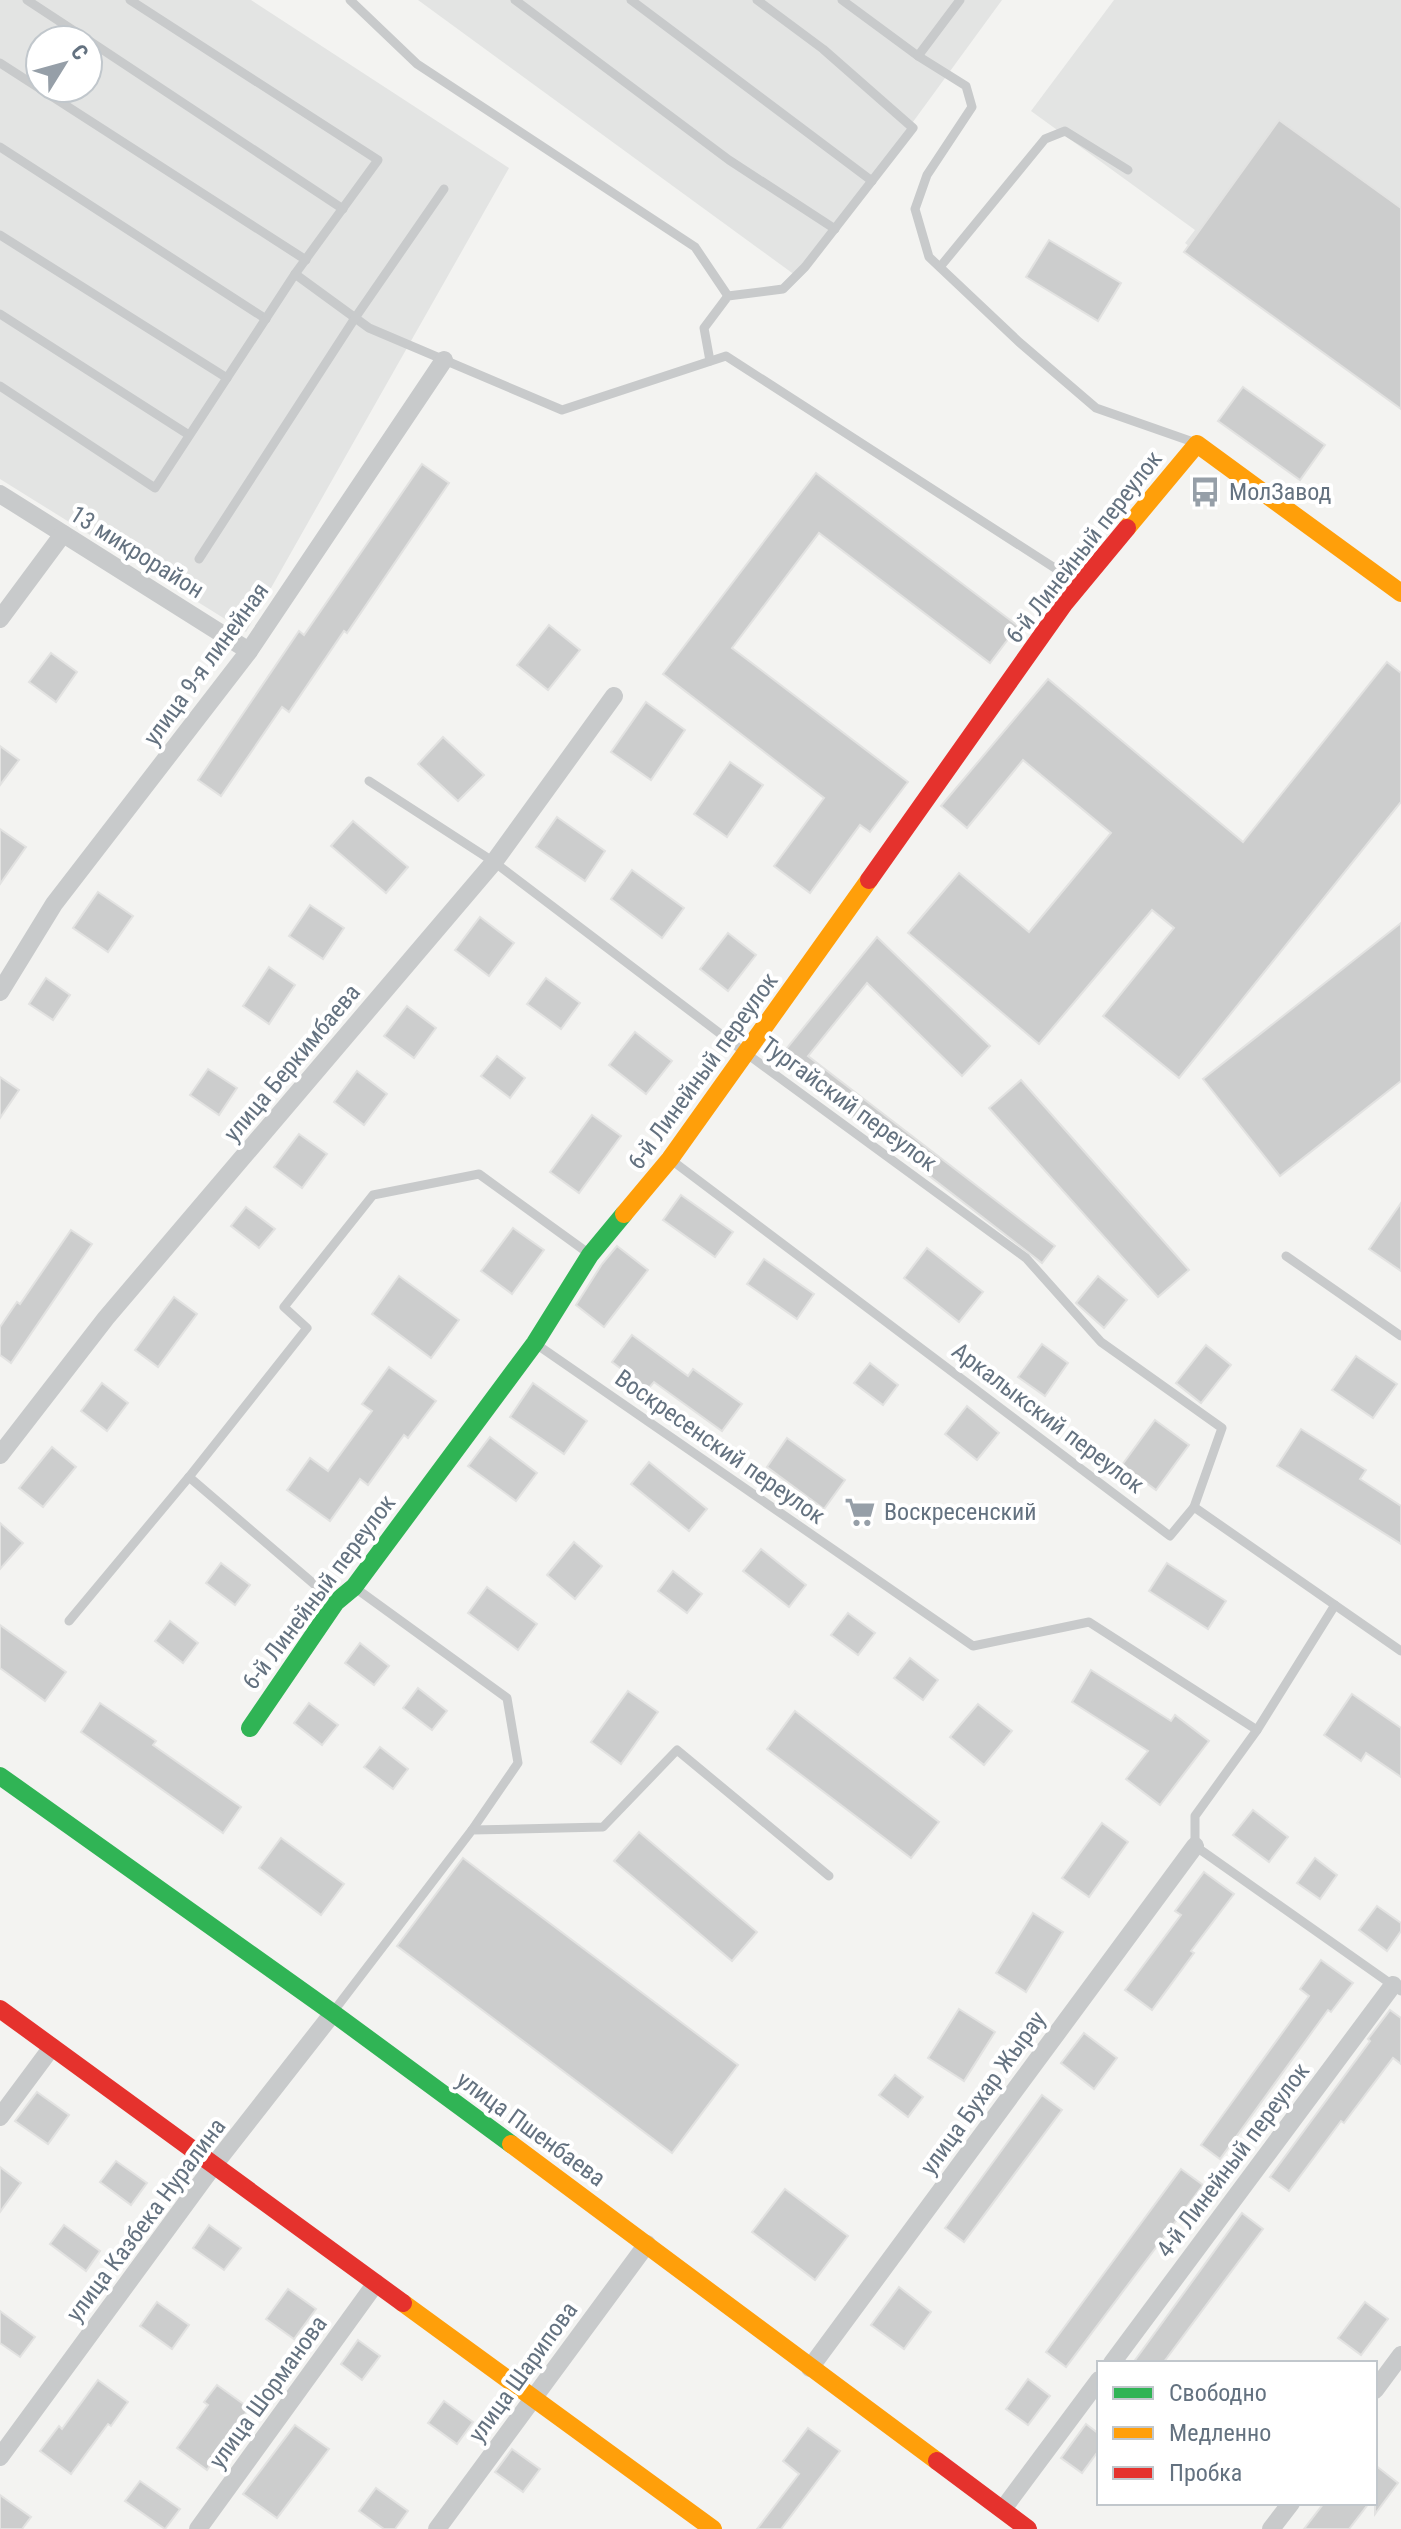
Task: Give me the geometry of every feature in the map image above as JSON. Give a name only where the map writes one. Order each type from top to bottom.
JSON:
[{"type":"street","name":"улица 9-я линейная","points":[[0,992],[54,904],[249,651],[444,360]]},
{"type":"street","name":"6-й Линейный переулок","points":[[250,1728],[336,1602],[354,1587],[535,1343],[590,1255],[670,1159],[747,1054],[1081,585],[1197,444]]},
{"type":"street","points":[[1197,444],[1401,593]]},
{"type":"street","name":"13 микрорайон","points":[[0,494],[249,651]]},
{"type":"street","points":[[0,619],[63,534]]},
{"type":"street","name":"улица Беркимбаева","points":[[0,1455],[106,1318],[494,862],[614,696]]},
{"type":"street","name":"улица Пшенбаева","points":[[0,1776],[333,2013],[1028,2529]]},
{"type":"street","name":"улица Бухар Жырау","points":[[810,2368],[1195,1846]]},
{"type":"street","name":"4-й Линейный переулок","points":[[1114,2361],[1397,1988]]},
{"type":"street","points":[[0,2009],[534,2398],[702,2526]]},
{"type":"street","name":"улица Казбека Нуралина","points":[[0,2457],[214,2165],[333,2013]]},
{"type":"street","points":[[0,2117],[52,2047]]},
{"type":"street","name":"улица Шарипова","points":[[437,2529],[647,2244]]},
{"type":"street","name":"улица Шорманова","points":[[198,2529],[376,2283]]},
{"type":"street","points":[[1377,2387],[1401,2355]]},
{"type":"street","points":[[1003,2509],[1097,2383]]},
{"type":"street","points":[[1271,2529],[1289,2505]]},
{"type":"lane","points":[[27,0],[64,24]]},
{"type":"lane","points":[[0,386],[155,488],[295,274],[378,160],[130,0]]},
{"type":"lane","points":[[350,0],[417,64],[695,247],[728,296]]},
{"type":"lane","points":[[515,0],[729,160],[835,229]]},
{"type":"lane","points":[[631,0],[872,181]]},
{"type":"lane","points":[[710,361],[704,328],[728,296],[783,289],[805,267],[913,128],[823,49],[757,0]]},
{"type":"lane","points":[[842,0],[918,56],[966,86],[972,107],[927,175],[915,209],[929,257],[1019,342],[1096,408],[1197,444]]},
{"type":"lane","points":[[918,56],[960,0]]},
{"type":"lane","points":[[104,51],[343,209]]},
{"type":"lane","points":[[0,63],[306,260]]},
{"type":"lane","points":[[940,267],[1045,139],[1054,134],[1065,131],[1128,170]]},
{"type":"lane","points":[[0,147],[266,319]]},
{"type":"lane","points":[[199,559],[355,318],[444,189]]},
{"type":"lane","points":[[0,235],[227,378]]},
{"type":"lane","points":[[295,274],[369,328],[562,410],[726,356],[1081,585]]},
{"type":"lane","points":[[0,314],[189,435]]},
{"type":"lane","name":"Тургайский переулок","points":[[369,781],[494,862],[747,1054],[1026,1258],[1101,1342],[1222,1428],[1194,1507]]},
{"type":"lane","name":"Аркалыкский переулок","points":[[670,1159],[1170,1536],[1194,1507]]},
{"type":"lane","points":[[69,1621],[307,1328],[284,1307],[373,1195],[479,1174],[590,1255]]},
{"type":"lane","points":[[1286,1256],[1401,1336]]},
{"type":"lane","name":"Воскресенский переулок","points":[[535,1343],[973,1646],[1089,1622],[1257,1730]]},
{"type":"lane","points":[[189,1477],[336,1602]]},
{"type":"lane","points":[[1194,1507],[1401,1651]]},
{"type":"lane","points":[[333,2013],[472,1830],[518,1763],[507,1698],[354,1587]]},
{"type":"lane","points":[[1335,1605],[1257,1730],[1195,1816],[1195,1846],[1397,1988]]},
{"type":"lane","points":[[472,1830],[603,1827],[677,1750],[829,1876]]},
{"type":"shaded area","points":[[0,0],[251,0],[509,168],[246,632],[0,479]]},
{"type":"shaded area","points":[[418,0],[1002,0],[799,278]]},
{"type":"shaded area","points":[[1114,0],[1401,0],[1401,393],[1396,400],[1185,243],[1195,230],[1031,111]]},
{"type":"building","points":[[1279,120],[1401,208],[1401,409],[1184,252]]},
{"type":"building","points":[[1049,240],[1121,283],[1098,321],[1026,277]]},
{"type":"building","points":[[1243,387],[1325,445],[1300,480],[1218,421]]},
{"type":"building","points":[[422,464],[449,483],[347,633],[344,631],[289,712],[282,707],[221,796],[198,780],[299,631],[304,635]]},
{"type":"building","points":[[816,473],[1018,626],[990,663],[819,533],[732,648],[908,782],[870,832],[860,825],[810,893],[774,866],[824,798],[663,674]]},
{"type":"building","points":[[549,625],[580,650],[548,690],[517,665]]},
{"type":"building","points":[[51,653],[77,672],[56,702],[29,682]]},
{"type":"building","points":[[1387,662],[1401,673],[1401,802],[1179,1078],[1103,1016],[1174,928],[1152,910],[1039,1044],[908,933],[959,873],[1029,932],[1111,833],[1023,760],[967,828],[941,806],[1048,679],[1243,842]]},
{"type":"building","points":[[646,702],[685,730],[651,780],[611,752]]},
{"type":"building","points":[[443,737],[484,775],[458,801],[418,764]]},
{"type":"building","points":[[0,746],[19,760],[0,785]]},
{"type":"building","points":[[730,762],[763,785],[727,837],[694,814]]},
{"type":"building","points":[[557,817],[605,851],[585,881],[536,847]]},
{"type":"building","points":[[353,821],[408,867],[386,893],[331,846]]},
{"type":"building","points":[[0,829],[26,847],[0,884]]},
{"type":"building","points":[[632,870],[684,908],[662,938],[611,899]]},
{"type":"building","points":[[98,892],[133,916],[108,952],[73,928]]},
{"type":"building","points":[[310,905],[344,928],[323,959],[289,936]]},
{"type":"building","points":[[480,917],[514,943],[489,976],[455,950]]},
{"type":"building","points":[[1401,923],[1401,1081],[1280,1176],[1203,1079]]},
{"type":"building","points":[[728,933],[756,955],[728,991],[700,969]]},
{"type":"building","points":[[877,937],[990,1046],[962,1076],[867,983],[808,1056],[1055,1246],[1042,1263],[778,1059]]},
{"type":"building","points":[[269,967],[295,985],[269,1024],[243,1006]]},
{"type":"building","points":[[46,978],[70,995],[53,1020],[29,1004]]},
{"type":"building","points":[[546,978],[580,1003],[561,1029],[527,1004]]},
{"type":"building","points":[[407,1006],[436,1028],[414,1058],[384,1036]]},
{"type":"building","points":[[635,1032],[672,1061],[646,1094],[609,1065]]},
{"type":"building","points":[[497,1056],[525,1078],[510,1098],[481,1076]]},
{"type":"building","points":[[208,1069],[237,1088],[219,1115],[190,1095]]},
{"type":"building","points":[[357,1071],[387,1094],[364,1125],[334,1102]]},
{"type":"building","points":[[0,1077],[19,1090],[0,1118]]},
{"type":"building","points":[[1021,1080],[1189,1270],[1158,1297],[989,1108]]},
{"type":"building","points":[[592,1115],[621,1136],[579,1193],[550,1172]]},
{"type":"building","points":[[299,1134],[327,1154],[302,1188],[274,1167]]},
{"type":"building","points":[[681,1195],[733,1232],[715,1257],[663,1220]]},
{"type":"building","points":[[1401,1203],[1401,1271],[1369,1249]]},
{"type":"building","points":[[246,1207],[275,1229],[259,1248],[231,1226]]},
{"type":"building","points":[[513,1228],[544,1250],[512,1294],[481,1271]]},
{"type":"building","points":[[71,1230],[92,1244],[11,1363],[0,1355],[0,1327],[17,1302],[20,1304]]},
{"type":"building","points":[[617,1246],[648,1270],[604,1327],[576,1305]]},
{"type":"building","points":[[927,1248],[983,1292],[959,1322],[904,1278]]},
{"type":"building","points":[[764,1259],[814,1294],[797,1319],[747,1284]]},
{"type":"building","points":[[399,1276],[459,1320],[431,1358],[372,1314]]},
{"type":"building","points":[[1098,1276],[1127,1300],[1104,1328],[1076,1303]]},
{"type":"building","points":[[174,1297],[197,1314],[158,1367],[135,1350]]},
{"type":"building","points":[[632,1335],[688,1376],[693,1369],[742,1404],[722,1431],[654,1382],[648,1389],[612,1362]]},
{"type":"building","points":[[1042,1344],[1068,1363],[1045,1396],[1018,1377]]},
{"type":"building","points":[[1206,1345],[1231,1365],[1201,1403],[1176,1383]]},
{"type":"building","points":[[1356,1356],[1397,1384],[1373,1418],[1332,1390]]},
{"type":"building","points":[[870,1363],[898,1385],[883,1405],[854,1383]]},
{"type":"building","points":[[389,1367],[436,1401],[408,1438],[404,1435],[368,1485],[360,1479],[330,1521],[287,1490],[310,1458],[328,1471],[372,1411],[362,1404]]},
{"type":"building","points":[[102,1383],[128,1403],[107,1431],[81,1411]]},
{"type":"building","points":[[533,1383],[587,1421],[564,1454],[510,1417]]},
{"type":"building","points":[[967,1406],[999,1433],[977,1460],[945,1434]]},
{"type":"building","points":[[1155,1420],[1189,1445],[1156,1490],[1122,1465]]},
{"type":"building","points":[[1301,1429],[1366,1470],[1360,1479],[1401,1506],[1401,1544],[1277,1466]]},
{"type":"building","points":[[490,1437],[537,1473],[516,1501],[468,1466]]},
{"type":"building","points":[[787,1438],[845,1480],[824,1509],[767,1467]]},
{"type":"building","points":[[52,1447],[76,1467],[43,1507],[19,1488]]},
{"type":"building","points":[[649,1462],[707,1509],[689,1531],[631,1484]]},
{"type":"building","points":[[0,1523],[23,1543],[0,1569]]},
{"type":"building","points":[[574,1542],[602,1566],[575,1599],[547,1575]]},
{"type":"building","points":[[761,1549],[806,1585],[789,1607],[743,1571]]},
{"type":"building","points":[[221,1563],[250,1585],[235,1605],[206,1583]]},
{"type":"building","points":[[1167,1563],[1226,1601],[1208,1629],[1149,1591]]},
{"type":"building","points":[[673,1571],[702,1594],[687,1613],[658,1591]]},
{"type":"building","points":[[487,1587],[537,1624],[518,1650],[468,1613]]},
{"type":"building","points":[[848,1613],[875,1633],[858,1655],[831,1635]]},
{"type":"building","points":[[170,1621],[198,1643],[183,1663],[155,1641]]},
{"type":"building","points":[[0,1625],[66,1672],[45,1701],[0,1668]]},
{"type":"building","points":[[360,1643],[389,1666],[374,1685],[345,1663]]},
{"type":"building","points":[[910,1658],[938,1680],[923,1700],[894,1678]]},
{"type":"building","points":[[1091,1670],[1171,1721],[1175,1715],[1209,1741],[1160,1805],[1126,1779],[1148,1751],[1072,1702]]},
{"type":"building","points":[[418,1688],[447,1711],[432,1730],[403,1708]]},
{"type":"building","points":[[628,1691],[658,1712],[621,1764],[591,1742]]},
{"type":"building","points":[[1352,1694],[1401,1728],[1401,1777],[1366,1753],[1361,1761],[1324,1735]]},
{"type":"building","points":[[100,1703],[156,1741],[153,1745],[241,1807],[223,1833],[81,1732]]},
{"type":"building","points":[[309,1703],[338,1725],[322,1745],[294,1723]]},
{"type":"building","points":[[978,1704],[1012,1731],[984,1765],[950,1737]]},
{"type":"building","points":[[795,1711],[939,1822],[911,1858],[767,1749]]},
{"type":"building","points":[[380,1747],[408,1769],[393,1789],[364,1767]]},
{"type":"building","points":[[1253,1810],[1288,1837],[1269,1862],[1233,1835]]},
{"type":"building","points":[[1102,1823],[1128,1842],[1089,1897],[1062,1878]]},
{"type":"building","points":[[639,1832],[757,1932],[732,1961],[614,1861]]},
{"type":"building","points":[[281,1838],[344,1884],[321,1915],[259,1868]]},
{"type":"building","points":[[463,1858],[738,2065],[672,2153],[397,1946]]},
{"type":"building","points":[[1315,1858],[1337,1875],[1320,1899],[1297,1883]]},
{"type":"building","points":[[1204,1872],[1234,1894],[1152,2010],[1125,1990],[1181,1915],[1175,1911]]},
{"type":"building","points":[[1377,1906],[1401,1923],[1401,1931],[1387,1951],[1359,1930]]},
{"type":"building","points":[[1033,1913],[1063,1932],[1026,1992],[996,1973]]},
{"type":"building","points":[[1321,1960],[1353,1983],[1331,2012],[1328,2010],[1220,2159],[1201,2145],[1309,1996],[1300,1989]]},
{"type":"building","points":[[959,2009],[995,2032],[964,2081],[928,2058]]},
{"type":"building","points":[[1390,2010],[1401,2018],[1401,2064],[1393,2058],[1289,2191],[1270,2177]]},
{"type":"building","points":[[1084,2033],[1117,2058],[1094,2089],[1061,2063]]},
{"type":"building","points":[[895,2075],[923,2097],[908,2117],[879,2095]]},
{"type":"building","points":[[37,2092],[69,2115],[48,2144],[15,2121]]},
{"type":"building","points":[[1042,2095],[1062,2110],[964,2242],[945,2228]]},
{"type":"building","points":[[116,2161],[147,2183],[131,2205],[100,2182]]},
{"type":"building","points":[[0,2167],[21,2183],[0,2212]]},
{"type":"building","points":[[1181,2169],[1203,2185],[1066,2367],[1046,2352]]},
{"type":"building","points":[[785,2189],[848,2236],[815,2280],[752,2232]]},
{"type":"building","points":[[1242,2213],[1263,2229],[1164,2361],[1134,2361]]},
{"type":"building","points":[[64,2225],[100,2251],[86,2271],[50,2244]]},
{"type":"building","points":[[209,2225],[241,2248],[224,2270],[193,2248]]},
{"type":"building","points":[[899,2287],[931,2312],[904,2349],[871,2325]]},
{"type":"building","points":[[288,2289],[316,2309],[294,2339],[266,2319]]},
{"type":"building","points":[[157,2302],[189,2325],[172,2349],[140,2326]]},
{"type":"building","points":[[1365,2302],[1388,2319],[1361,2355],[1338,2338]]},
{"type":"building","points":[[0,2311],[35,2337],[20,2357],[0,2343]]},
{"type":"building","points":[[358,2340],[380,2356],[362,2380],[341,2364]]},
{"type":"building","points":[[1028,2379],[1050,2396],[1028,2425],[1006,2409]]},
{"type":"building","points":[[98,2380],[128,2402],[71,2474],[40,2451],[59,2426],[62,2429]]},
{"type":"building","points":[[217,2385],[249,2408],[207,2470],[177,2448],[208,2405],[204,2402]]},
{"type":"building","points":[[444,2401],[473,2422],[457,2444],[428,2423]]},
{"type":"building","points":[[1086,2424],[1097,2432],[1097,2453],[1082,2473],[1061,2458]]},
{"type":"building","points":[[295,2425],[329,2449],[277,2518],[243,2494]]},
{"type":"building","points":[[808,2428],[840,2451],[781,2529],[757,2529],[799,2474],[783,2461]]},
{"type":"building","points":[[512,2449],[540,2469],[523,2492],[495,2472]]},
{"type":"building","points":[[1377,2467],[1398,2483],[1375,2514],[1377,2505]]},
{"type":"building","points":[[140,2481],[180,2509],[165,2529],[125,2501]]},
{"type":"building","points":[[376,2488],[408,2511],[395,2529],[384,2529],[359,2511]]},
{"type":"building","points":[[0,2495],[31,2517],[22,2529],[0,2529]]},
{"type":"building","points":[[1322,2505],[1367,2505],[1349,2529],[1304,2529]]},
{"type":"traffic: fast","points":[[250,1728],[336,1602],[354,1587],[535,1343],[590,1255],[624,1214]]},
{"type":"traffic: fast","points":[[0,1776],[511,2144]]},
{"type":"traffic: slow","points":[[1127,528],[1197,444],[1401,593]]},
{"type":"traffic: slow","points":[[624,1214],[670,1159],[869,880]]},
{"type":"traffic: slow","points":[[511,2144],[937,2461]]},
{"type":"traffic: slow","points":[[403,2303],[713,2529]]},
{"type":"traffic: jam","points":[[869,880],[1064,604],[1127,528]]},
{"type":"traffic: jam","points":[[0,2009],[403,2303]]},
{"type":"traffic: jam","points":[[937,2461],[1028,2529]]},
{"type":"place","name":"МолЗавод","points":[[1205,492]]},
{"type":"place","name":"Воскресенский","points":[[860,1512]]}]
